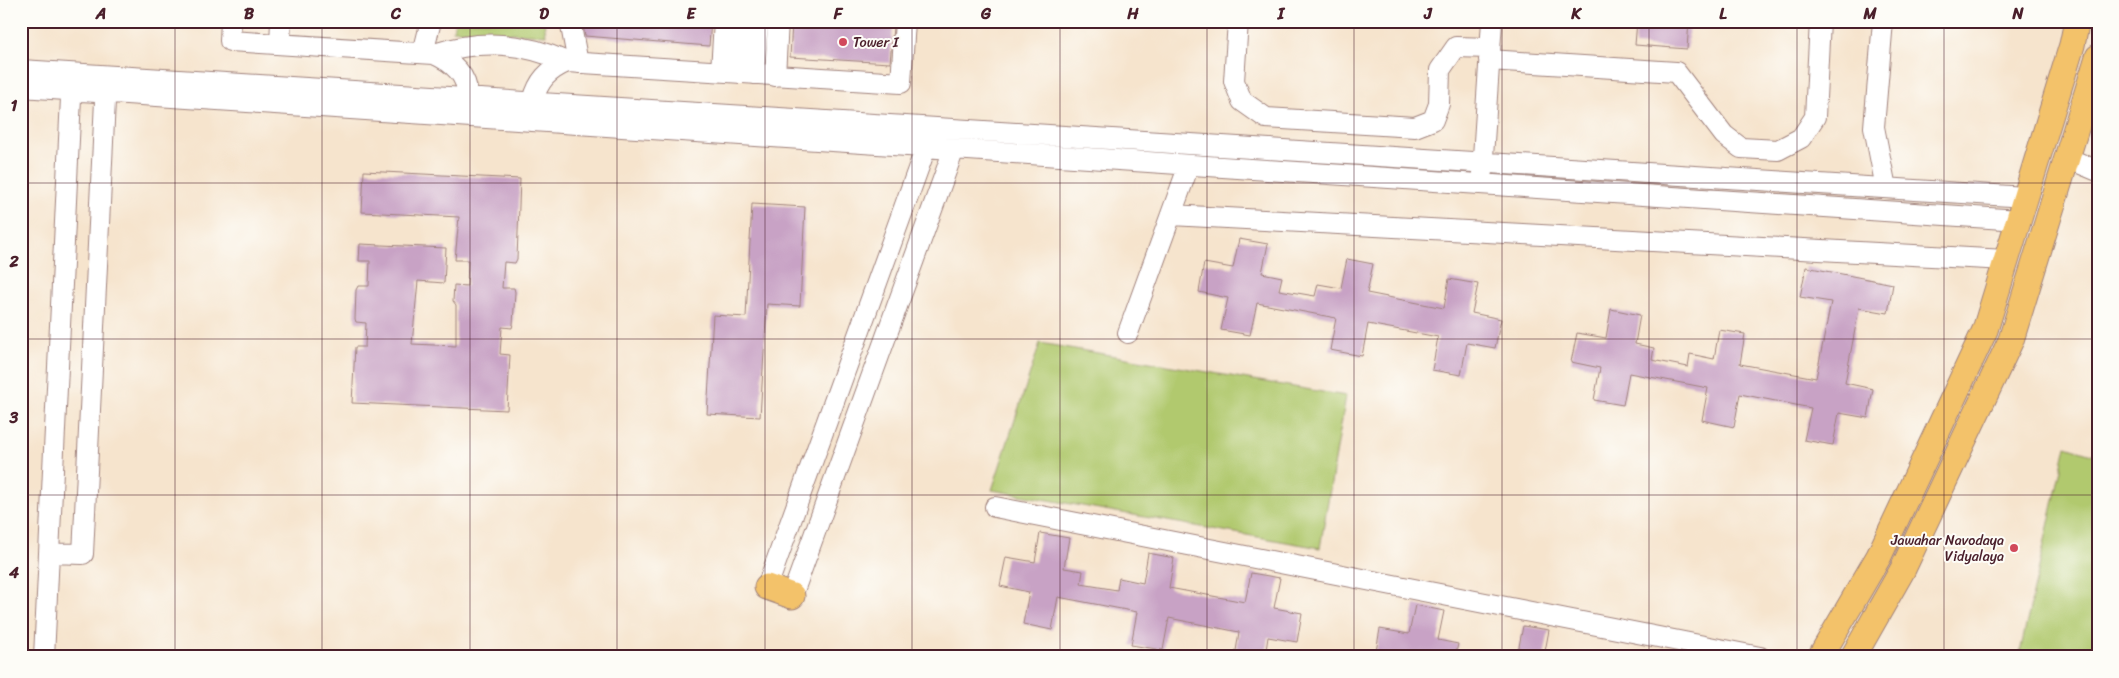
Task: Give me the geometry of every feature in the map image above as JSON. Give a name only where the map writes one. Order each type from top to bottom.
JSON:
[{"type":"main road","points":[[1820,657],[1883,548],[1985,330],[2072,45],[2076,21]]},
{"type":"main road","points":[[1853,657],[1904,569],[2011,340],[2098,57]]},
{"type":"main road","points":[[766,587],[792,596]]},
{"type":"street","points":[[428,53],[431,21]]},
{"type":"street","points":[[570,21],[572,62]]},
{"type":"street","points":[[724,21],[738,73]]},
{"type":"street","points":[[738,73],[742,21]]},
{"type":"street","points":[[738,73],[758,21]]},
{"type":"street","points":[[775,76],[778,21]]},
{"type":"street","points":[[428,53],[467,45],[501,44],[535,49],[572,62],[901,83],[904,21]]},
{"type":"street","points":[[1238,21],[1234,80],[1242,101],[1266,118],[1415,127],[1433,120],[1439,104],[1440,70],[1456,47],[1490,54],[1676,72],[1724,135],[1741,148],[1778,150],[1801,138],[1814,117],[1820,21]]},
{"type":"street","points":[[1481,184],[1492,21]]},
{"type":"street","points":[[1883,21],[1874,127],[1886,188]]},
{"type":"street","points":[[232,24],[230,41],[279,30],[428,53],[444,58],[463,75],[468,97]]},
{"type":"street","points":[[533,101],[537,87],[546,74],[552,69],[572,62]]},
{"type":"street","points":[[21,70],[72,82]]},
{"type":"street","points":[[21,87],[72,82],[106,84],[926,147],[1481,184],[2022,208]]},
{"type":"street","points":[[44,657],[72,82]]},
{"type":"street","points":[[106,84],[468,97],[1482,161],[1886,188],[2022,208]]},
{"type":"street","points":[[50,553],[83,554],[106,84]]},
{"type":"street","points":[[766,587],[926,147]]},
{"type":"street","points":[[792,596],[954,149]]},
{"type":"street","points":[[2067,158],[2098,171]]},
{"type":"street","points":[[1128,333],[1189,165]]},
{"type":"street","points":[[1171,214],[2006,260]]},
{"type":"street","points":[[995,507],[1760,657]]},
{"type":"green space","points":[[455,21],[544,21],[546,35],[453,30]]},
{"type":"green space","points":[[1040,343],[1346,396],[1320,548],[992,490]]},
{"type":"green space","points":[[2066,446],[2098,456],[2098,657],[2019,657]]},
{"type":"building","points":[[582,21],[711,21],[709,46],[585,36]]},
{"type":"building","name":"Tower I","points":[[855,21],[855,25],[893,27],[890,63],[790,57],[792,22]]},
{"type":"building","points":[[1637,21],[1689,21],[1687,49],[1635,45]]},
{"type":"building","points":[[364,171],[520,179],[517,259],[515,263],[504,262],[502,288],[514,288],[515,292],[513,324],[512,328],[502,327],[500,354],[510,355],[507,410],[352,403],[355,347],[365,347],[366,323],[356,322],[355,319],[356,290],[358,286],[369,286],[370,261],[359,261],[360,244],[446,248],[444,283],[418,281],[412,344],[456,346],[456,305],[453,301],[454,285],[467,286],[468,260],[455,260],[459,217],[362,212]]},
{"type":"building","points":[[752,204],[805,207],[800,306],[767,304],[760,417],[707,414],[713,315],[746,317]]},
{"type":"building","points":[[1239,239],[1268,244],[1262,273],[1282,277],[1279,290],[1315,296],[1318,284],[1341,288],[1347,259],[1373,264],[1367,293],[1444,308],[1449,279],[1478,284],[1472,313],[1501,319],[1495,348],[1467,343],[1461,375],[1432,370],[1438,337],[1368,324],[1362,356],[1330,350],[1336,318],[1257,303],[1250,335],[1221,330],[1228,298],[1199,292],[1204,263],[1233,268]]},
{"type":"building","points":[[1806,267],[1893,284],[1888,313],[1859,308],[1845,383],[1873,389],[1868,418],[1839,413],[1833,445],[1804,440],[1811,408],[1740,394],[1734,427],[1702,420],[1708,388],[1629,373],[1623,405],[1594,400],[1600,368],[1571,362],[1577,333],[1606,338],[1611,309],[1640,315],[1635,344],[1654,348],[1652,360],[1688,367],[1690,354],[1714,359],[1719,330],[1745,334],[1740,364],[1816,378],[1831,302],[1800,297]]},
{"type":"building","points":[[1040,533],[1069,538],[1064,568],[1083,571],[1081,584],[1117,590],[1119,578],[1143,583],[1148,553],[1174,558],[1169,588],[1245,602],[1251,573],[1280,578],[1274,608],[1302,613],[1297,642],[1268,637],[1265,657],[1235,657],[1239,632],[1169,618],[1163,650],[1131,645],[1137,612],[1058,597],[1052,630],[1023,624],[1029,592],[1000,586],[1006,557],[1035,562]]},
{"type":"building","points":[[1415,605],[1444,611],[1438,640],[1458,644],[1455,657],[1375,657],[1380,629],[1409,634]]},
{"type":"building","points":[[1523,626],[1549,630],[1544,657],[1517,657]]},
{"type":"place","name":"Tower I","points":[[843,42]]},
{"type":"place","name":"Jawahar Navodaya Vidyalaya","points":[[2014,548]]}]
